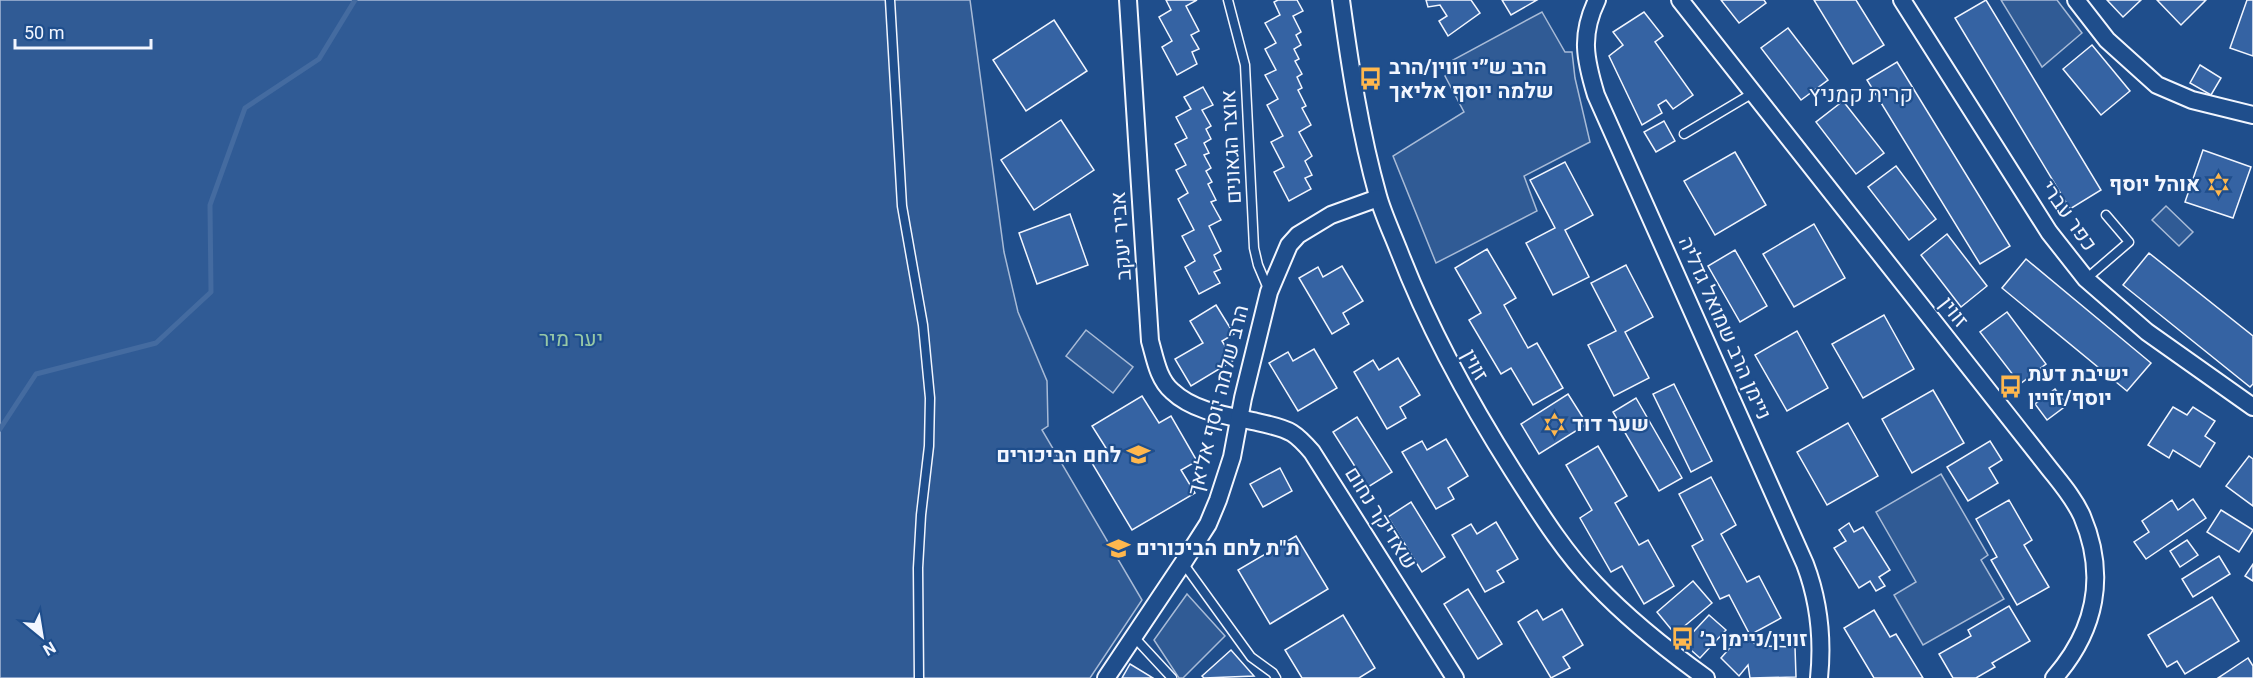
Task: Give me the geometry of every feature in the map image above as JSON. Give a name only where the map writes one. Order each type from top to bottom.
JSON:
[{"type":"street","name":"אביר יעקב","points":[[1128,0],[1150,341],[1155,361],[1162,379],[1171,391],[1189,403],[1209,411],[1239,418]]},
{"type":"street","name":"זווין","points":[[1341,0],[1357,102],[1378,198],[1414,290],[1444,356],[1526,493],[1557,537],[1596,585],[1655,638],[1706,678]]},
{"type":"street","name":"ניימן הרב שמואל גדליה","points":[[1597,0],[1587,25],[1585,47],[1588,69],[1596,95],[1814,587],[1819,613],[1819,678]]},
{"type":"street","name":"זווין","points":[[1680,0],[2045,463],[2081,515],[2095,563],[2096,588],[2091,617],[2080,642],[2054,678]]},
{"type":"street","name":"כפר עברי","points":[[1902,0],[2049,232],[2086,279],[2147,332],[2253,407]]},
{"type":"street","points":[[2076,0],[2107,40],[2157,85],[2192,100],[2253,115]]},
{"type":"street","name":"הרב שלמה יוסף אליאך","points":[[1106,678],[1208,524],[1232,457],[1269,292],[1289,245],[1298,235],[1331,215],[1378,198]]},
{"type":"street","name":"שאדיקר נחום","points":[[1239,418],[1291,432],[1312,452],[1455,678]]},
{"type":"lane","points":[[890,0],[902,206],[923,325],[930,398],[929,446],[918,568],[919,678]]},
{"type":"lane","name":"אוצר הגאונים","points":[[1228,0],[1245,65],[1254,248],[1269,292]]},
{"type":"lane","points":[[1684,134],[1753,93]]},
{"type":"lane","points":[[2086,279],[2129,242],[2106,215]]},
{"type":"lane","points":[[1184,563],[1251,657],[1273,673],[1276,678]]},
{"type":"lane","points":[[1134,637],[1172,678]]},
{"type":"green space","name":"יער מיר","points":[[0,0],[970,0],[1004,252],[1018,312],[1047,381],[1048,426],[1042,430],[1142,600],[1090,678],[0,678]]},
{"type":"green space","points":[[2001,0],[2057,0],[2082,33],[2042,67]]},
{"type":"green space","points":[[1542,12],[1565,52],[1572,52],[1575,78],[1590,142],[1524,176],[1537,211],[1436,263],[1393,156],[1464,112],[1445,76],[1457,68],[1453,60]]},
{"type":"green space","points":[[2166,206],[2193,232],[2179,246],[2152,220]]},
{"type":"green space","points":[[1086,330],[1133,367],[1113,393],[1066,356]]},
{"type":"green space","points":[[1941,474],[1988,555],[1981,560],[2004,599],[1923,645],[1894,595],[1916,582],[1876,512]]},
{"type":"green space","points":[[1187,594],[1225,636],[1183,678],[1179,678],[1154,640]]},
{"type":"building","points":[[1166,0],[1197,0],[1186,6],[1199,31],[1191,35],[1199,49],[1192,52],[1197,64],[1177,75],[1162,47],[1172,41],[1159,17],[1171,10]]},
{"type":"building","points":[[1297,0],[1303,11],[1293,16],[1301,32],[1296,35],[1301,45],[1294,49],[1299,59],[1295,61],[1302,74],[1297,77],[1302,88],[1298,90],[1306,106],[1302,108],[1311,125],[1299,132],[1312,156],[1305,161],[1312,175],[1305,178],[1311,189],[1289,201],[1274,172],[1284,167],[1271,142],[1283,136],[1267,105],[1278,99],[1265,75],[1276,70],[1265,49],[1276,43],[1265,23],[1280,15],[1274,2]]},
{"type":"building","points":[[1426,0],[1471,0],[1480,13],[1448,36],[1439,21],[1447,16],[1440,5],[1428,7]]},
{"type":"building","points":[[1502,0],[1537,0],[1511,15]]},
{"type":"building","points":[[1721,0],[1764,0],[1766,3],[1739,23]]},
{"type":"building","points":[[1814,0],[1856,0],[1884,45],[1853,64]]},
{"type":"building","points":[[1986,0],[2101,190],[2070,209],[1955,18]]},
{"type":"building","points":[[2107,0],[2141,0],[2123,17]]},
{"type":"building","points":[[2157,0],[2206,0],[2181,25]]},
{"type":"building","points":[[2247,0],[2253,0],[2253,56],[2230,48]]},
{"type":"building","points":[[1644,12],[1663,36],[1655,42],[1693,95],[1673,109],[1666,100],[1658,105],[1662,113],[1642,125],[1609,56],[1623,45],[1613,32]]},
{"type":"building","points":[[1054,20],[1087,71],[1026,111],[993,60]]},
{"type":"building","points":[[1788,28],[1828,80],[1801,100],[1761,48]]},
{"type":"building","points":[[2092,45],[2130,91],[2101,115],[2063,69]]},
{"type":"building","points":[[1897,62],[2010,246],[1980,264],[1867,80]]},
{"type":"building","points":[[2200,65],[2221,78],[2211,95],[2190,83]]},
{"type":"building","points":[[1203,87],[1213,105],[1202,110],[1211,126],[1206,129],[1211,139],[1204,143],[1209,153],[1204,155],[1211,168],[1206,171],[1212,182],[1208,184],[1216,200],[1211,202],[1221,220],[1209,226],[1221,251],[1214,255],[1221,269],[1214,272],[1220,283],[1199,294],[1185,267],[1195,261],[1182,236],[1194,230],[1178,199],[1188,193],[1176,170],[1186,165],[1175,144],[1187,138],[1176,117],[1191,109],[1184,97]]},
{"type":"building","points":[[1843,101],[1884,153],[1856,174],[1816,122]]},
{"type":"building","points":[[1061,120],[1094,170],[1034,210],[1001,160]]},
{"type":"building","points":[[1664,121],[1675,141],[1656,152],[1644,132]]},
{"type":"building","name":"אוהל יוסף","points":[[2203,150],[2251,167],[2233,218],[2185,202]]},
{"type":"building","points":[[1735,152],[1766,205],[1715,235],[1684,181]]},
{"type":"building","points":[[1565,162],[1593,215],[1565,230],[1589,277],[1553,295],[1526,243],[1555,228],[1530,180]]},
{"type":"building","points":[[1896,166],[1936,219],[1909,240],[1868,187]]},
{"type":"building","points":[[1070,214],[1088,265],[1037,284],[1019,233]]},
{"type":"building","points":[[1814,224],[1845,278],[1794,307],[1763,254]]},
{"type":"building","points":[[1947,234],[1987,286],[1961,307],[1921,255]]},
{"type":"building","points":[[1487,249],[1516,298],[1504,305],[1528,348],[1537,343],[1563,388],[1533,405],[1511,368],[1501,374],[1469,320],[1481,313],[1455,268]]},
{"type":"building","points":[[1735,250],[1767,306],[1740,322],[1708,266]]},
{"type":"building","points":[[2149,253],[2253,336],[2253,384],[2250,387],[2123,285]]},
{"type":"building","points":[[2026,259],[2151,363],[2127,391],[2002,288]]},
{"type":"building","points":[[1626,265],[1653,317],[1625,332],[1649,378],[1614,396],[1588,345],[1616,331],[1591,283]]},
{"type":"building","points":[[1342,266],[1363,301],[1343,313],[1349,324],[1332,334],[1299,278],[1318,267],[1323,277]]},
{"type":"building","points":[[1216,305],[1234,334],[1222,341],[1234,360],[1191,386],[1175,359],[1203,343],[1190,321]]},
{"type":"building","points":[[2007,312],[2046,364],[2020,384],[1980,332]]},
{"type":"building","points":[[1884,315],[1914,369],[1863,398],[1832,344]]},
{"type":"building","points":[[1797,331],[1828,388],[1787,411],[1755,355]]},
{"type":"building","points":[[1314,349],[1337,388],[1298,411],[1269,363],[1288,352],[1293,361]]},
{"type":"building","points":[[1398,358],[1420,395],[1400,407],[1406,418],[1387,429],[1354,372],[1373,360],[1379,370]]},
{"type":"building","points":[[1674,384],[1712,461],[1691,472],[1653,394]]},
{"type":"building","points":[[2055,389],[2067,405],[2047,420],[2035,404]]},
{"type":"building","points":[[1933,390],[1964,443],[1912,473],[1882,419]]},
{"type":"building","name":"שער דוד","points":[[1568,394],[1587,424],[1539,454],[1521,424]]},
{"type":"building","points":[[1142,396],[1159,423],[1171,416],[1197,461],[1181,470],[1195,493],[1132,530],[1089,458],[1106,448],[1092,426]]},
{"type":"building","points":[[1636,398],[1682,478],[1659,491],[1613,412]]},
{"type":"building","points":[[2173,407],[2187,415],[2193,407],[2215,421],[2205,436],[2215,443],[2200,467],[2173,450],[2169,458],[2148,445]]},
{"type":"building","points":[[1357,417],[1392,472],[1368,487],[1333,432]]},
{"type":"building","points":[[1848,423],[1878,476],[1827,505],[1797,452]]},
{"type":"building","points":[[1446,439],[1468,476],[1448,488],[1454,499],[1436,509],[1402,452],[1422,441],[1427,450]]},
{"type":"building","points":[[1990,441],[2002,460],[1989,468],[1998,483],[1968,501],[1947,467]]},
{"type":"building","points":[[1598,446],[1627,496],[1615,503],[1639,545],[1648,540],[1674,586],[1644,604],[1622,566],[1611,572],[1580,518],[1592,510],[1566,465]]},
{"type":"building","points":[[2249,456],[2253,459],[2253,506],[2226,486]]},
{"type":"building","points":[[1280,468],[1292,491],[1263,507],[1250,484]]},
{"type":"building","points":[[1711,477],[1736,525],[1721,534],[1747,582],[1759,576],[1781,618],[1750,635],[1729,595],[1720,599],[1692,546],[1703,540],[1679,494]]},
{"type":"building","points":[[2193,499],[2206,518],[2146,559],[2134,542],[2149,532],[2142,521],[2172,500],[2178,510]]},
{"type":"building","points":[[2009,500],[2032,540],[2024,545],[2049,587],[2017,605],[1991,560],[1997,557],[1976,519]]},
{"type":"building","points":[[1411,502],[1445,557],[1422,572],[1388,517]]},
{"type":"building","points":[[2221,510],[2253,530],[2239,552],[2207,532]]},
{"type":"building","points":[[1496,522],[1518,559],[1497,571],[1504,582],[1485,592],[1452,535],[1471,524],[1477,534]]},
{"type":"building","points":[[1849,523],[1854,532],[1863,527],[1890,570],[1879,577],[1885,586],[1876,591],[1870,581],[1859,588],[1834,548],[1846,541],[1839,530]]},
{"type":"building","points":[[1296,536],[1328,589],[1270,624],[1238,570]]},
{"type":"building","points":[[2187,540],[2198,555],[2180,567],[2170,551]]},
{"type":"building","points":[[2219,556],[2230,574],[2193,597],[2182,579]]},
{"type":"building","points":[[2253,564],[2253,581],[2245,576]]},
{"type":"building","points":[[1693,581],[1712,603],[1675,634],[1657,612]]},
{"type":"building","points":[[1468,589],[1502,644],[1478,659],[1444,604]]},
{"type":"building","points":[[2212,597],[2239,641],[2185,674],[2177,661],[2167,667],[2148,635]]},
{"type":"building","points":[[2009,606],[2030,641],[1992,663],[1995,667],[1976,678],[1953,678],[1939,654],[1971,636],[1968,630]]},
{"type":"building","points":[[1562,609],[1583,645],[1563,657],[1570,668],[1551,678],[1518,622],[1537,610],[1543,620]]},
{"type":"building","points":[[1874,610],[1890,637],[1896,634],[1923,678],[1874,678],[1844,628]]},
{"type":"building","points":[[1343,615],[1375,668],[1359,678],[1302,678],[1285,650]]},
{"type":"building","points":[[1709,615],[1726,630],[1700,658],[1683,643]]},
{"type":"building","points":[[1742,634],[1758,646],[1795,647],[1796,677],[1750,678],[1748,665],[1739,676],[1721,658]]},
{"type":"building","points":[[1231,650],[1254,676],[1204,678],[1202,676]]},
{"type":"building","points":[[2248,658],[2253,666],[2253,678],[2218,678]]},
{"type":"building","points":[[1130,664],[1153,678],[1122,678]]},
{"type":"waterway","points":[[0,429],[36,374],[156,343],[211,292],[210,205],[245,108],[319,59],[355,0]]},
{"type":"place","name":"הרב ש״י זווין/הרב שלמה יוסף אליאך","points":[[1371,79]]},
{"type":"place","name":"אוהל יוסף","points":[[2218,184]]},
{"type":"place","name":"ישיבת דעת יוסף/זויין","points":[[2010,386]]},
{"type":"place","name":"שער דוד","points":[[1554,424]]},
{"type":"place","name":"לחם הביכורים","points":[[1139,455]]},
{"type":"place","name":"ת\"ת לחם הביכורים","points":[[1118,548]]},
{"type":"place","name":"זווין/ניימן ב׳","points":[[1682,639]]},
{"type":"district","name":"קרית קמניץ","points":[[1861,94]]}]
